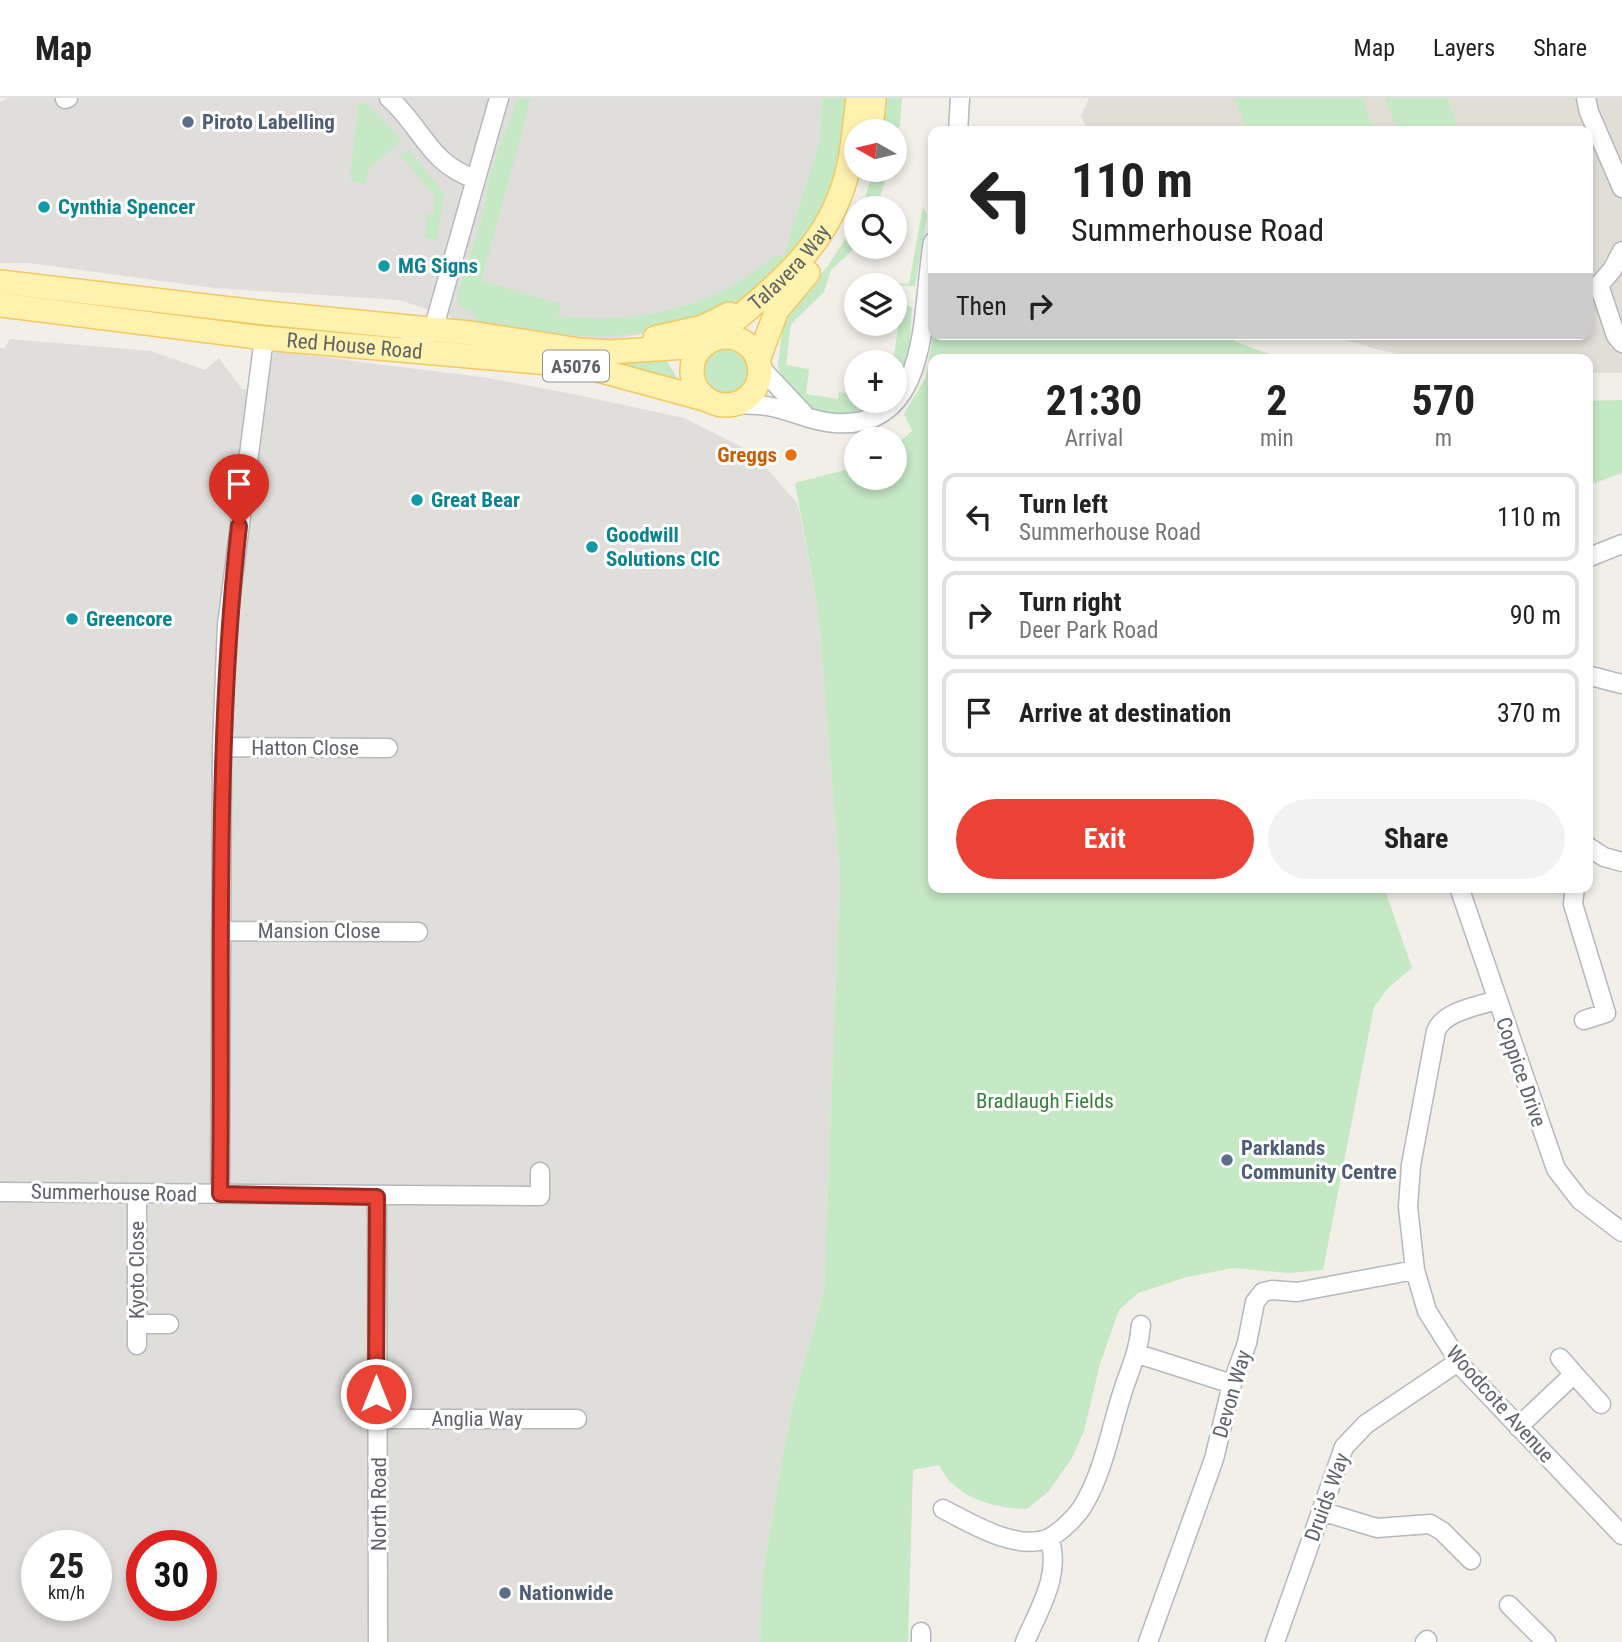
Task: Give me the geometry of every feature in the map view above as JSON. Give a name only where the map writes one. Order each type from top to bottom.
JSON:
[{"type":"main road","name":"Talavera Way","points":[[707,343],[793,270],[812,246],[839,198],[852,148],[858,98]]},
{"type":"main road","points":[[872,119],[874,98]]},
{"type":"main road","points":[[707,343],[693,363],[692,373],[694,383],[708,400],[734,404],[752,393],[758,383],[759,363],[777,310],[833,240],[853,202],[860,182]]},
{"type":"main road","points":[[0,282],[112,294],[258,329],[393,324],[430,338],[609,352],[707,343],[720,337],[738,339],[754,351],[759,363]]},
{"type":"main road","points":[[580,350],[703,327],[768,292]]},
{"type":"main road","name":"Red House Road","points":[[0,305],[258,329],[394,349],[430,338],[583,366],[708,400]]},
{"type":"street","points":[[389,98],[408,117],[438,158],[449,167],[475,178]]},
{"type":"street","points":[[430,338],[499,98]]},
{"type":"street","points":[[958,126],[960,98]]},
{"type":"street","points":[[1586,98],[1589,112],[1622,188]]},
{"type":"street","points":[[393,324],[419,321],[432,303],[455,254]]},
{"type":"street","points":[[1620,261],[1599,285],[1612,327],[1622,343]]},
{"type":"street","points":[[734,404],[769,406],[838,424],[866,420],[890,406],[903,394],[914,371],[928,280]]},
{"type":"street","points":[[430,338],[432,303]]},
{"type":"street","points":[[220,1194],[222,747],[228,625],[245,471],[244,422],[258,329]]},
{"type":"street","points":[[759,363],[807,416]]},
{"type":"street","points":[[1593,556],[1622,544]]},
{"type":"street","points":[[1593,677],[1622,684]]},
{"type":"street","name":"Hatton Close","points":[[222,747],[388,748]]},
{"type":"street","points":[[1593,856],[1622,862]]},
{"type":"street","name":"Coppice Drive","points":[[1461,893],[1556,1169],[1580,1200],[1622,1232]]},
{"type":"street","points":[[1574,893],[1573,905],[1614,1011],[1584,1020]]},
{"type":"street","name":"Mansion Close","points":[[220,930],[418,932]]},
{"type":"street","name":"Woodcote Avenue","points":[[1497,1000],[1451,1016],[1439,1024],[1436,1031],[1409,1191],[1409,1237],[1415,1270],[1427,1311],[1458,1362],[1622,1535]]},
{"type":"street","name":"Summerhouse Road","points":[[0,1192],[377,1197],[540,1196],[540,1172]]},
{"type":"street","name":"Kyoto Close","points":[[137,1194],[137,1345]]},
{"type":"street","name":"North Road","points":[[377,1197],[376,1419],[380,1450],[378,1642]]},
{"type":"street","name":"Devon Way","points":[[1148,1642],[1214,1459],[1232,1384],[1247,1343],[1251,1314],[1263,1292],[1297,1292],[1415,1270]]},
{"type":"street","points":[[137,1324],[169,1324]]},
{"type":"street","points":[[943,1508],[994,1535],[1023,1540],[1049,1538],[1083,1507],[1126,1379],[1138,1354],[1141,1325]]},
{"type":"street","points":[[1138,1354],[1232,1384]]},
{"type":"street","points":[[1560,1358],[1601,1404]]},
{"type":"street","name":"Druids Way","points":[[1275,1642],[1335,1467],[1350,1438],[1458,1362]]},
{"type":"street","points":[[1518,1427],[1574,1374]]},
{"type":"street","name":"Anglia Way","points":[[376,1419],[577,1419]]},
{"type":"street","points":[[1321,1511],[1377,1528],[1414,1523],[1430,1524],[1442,1531],[1471,1560]]},
{"type":"street","points":[[1025,1642],[1053,1575],[1054,1552],[1049,1538]]},
{"type":"street","points":[[1509,1605],[1546,1642]]},
{"type":"shaded area","points":[[8,98],[850,98],[849,119],[844,119],[844,142],[766,290],[700,323],[579,346],[526,342],[399,300],[214,288],[29,263],[0,263],[0,102]]},
{"type":"shaded area","points":[[1089,98],[1622,98],[1622,373],[1593,373],[1593,354],[1399,354],[1346,340],[1593,340],[1593,126],[1086,126],[1081,116]]},
{"type":"shaded area","points":[[10,339],[151,351],[205,370],[219,358],[242,389],[262,390],[274,351],[488,378],[573,394],[684,418],[752,452],[798,504],[818,609],[840,877],[824,1291],[791,1411],[763,1572],[760,1642],[0,1642],[0,348],[5,348]]},
{"type":"green space","points":[[518,98],[531,98],[481,281],[561,304],[558,316],[623,317],[666,311],[707,298],[745,278],[775,256],[784,256],[820,141],[822,98],[850,98],[848,119],[844,119],[843,158],[835,192],[819,225],[797,254],[770,278],[740,299],[671,327],[635,334],[600,336],[457,326],[451,318],[476,325],[477,315],[459,307],[457,297],[485,207],[490,173]]},
{"type":"green space","points":[[885,98],[902,98],[900,119],[882,119]]},
{"type":"green space","points":[[1235,98],[1362,98],[1372,126],[1245,126]]},
{"type":"green space","points":[[1385,98],[1447,98],[1457,126],[1396,126]]},
{"type":"green space","points":[[359,102],[366,103],[402,140],[369,169],[365,184],[350,180]]},
{"type":"green space","points":[[408,149],[444,193],[437,240],[425,238],[427,214],[434,214],[435,196],[401,156]]},
{"type":"green space","points":[[870,182],[885,182],[880,196],[865,196]]},
{"type":"green space","points":[[923,206],[927,215],[915,286],[907,286]]},
{"type":"green space","points":[[844,241],[844,258],[831,270],[824,292],[791,324],[786,365],[809,369],[806,394],[838,399],[839,392],[844,393],[844,413],[863,413],[843,416],[821,413],[809,408],[781,379],[778,365],[784,315],[828,266]]},
{"type":"green space","points":[[907,304],[912,308],[907,360],[907,350],[895,350],[897,336],[907,336]]},
{"type":"green space","name":"Bradlaugh Fields","points":[[932,340],[1234,340],[1269,354],[930,354]]},
{"type":"green space","points":[[726,346],[744,353],[751,371],[744,389],[726,396],[708,389],[701,371],[708,353]]},
{"type":"green space","points":[[663,355],[683,388],[608,365],[609,357]]},
{"type":"green space","name":"Bradlaugh Fields","points":[[928,365],[928,893],[1386,893],[1412,968],[1388,988],[1374,1007],[1323,1270],[1289,1273],[1233,1268],[1187,1277],[1138,1293],[1119,1310],[1100,1364],[1084,1431],[1072,1458],[1048,1492],[1027,1509],[976,1499],[955,1486],[939,1465],[913,1470],[908,1642],[760,1642],[763,1572],[791,1411],[824,1291],[840,877],[818,609],[795,483],[844,470],[844,490],[907,490],[907,435],[912,431],[904,414],[926,377]]},
{"type":"green space","points":[[1622,400],[1622,473],[1593,484],[1593,401]]},
{"type":"place","name":"Piroto Labelling","points":[[188,122]]},
{"type":"place","name":"Cynthia Spencer","points":[[44,207]]},
{"type":"place","name":"MG Signs","points":[[384,266]]},
{"type":"place","name":"Greggs","points":[[791,455]]},
{"type":"place","name":"Great Bear","points":[[417,500]]},
{"type":"place","name":"Goodwill Solutions CIC","points":[[592,547]]},
{"type":"place","name":"Greencore","points":[[72,619]]},
{"type":"place","name":"Parklands Community Centre","points":[[1227,1160]]},
{"type":"place","name":"Nationwide","points":[[505,1593]]},
{"type":"route","points":[[239,526],[228,625],[222,747],[220,1194],[377,1197],[376,1394]]}]
